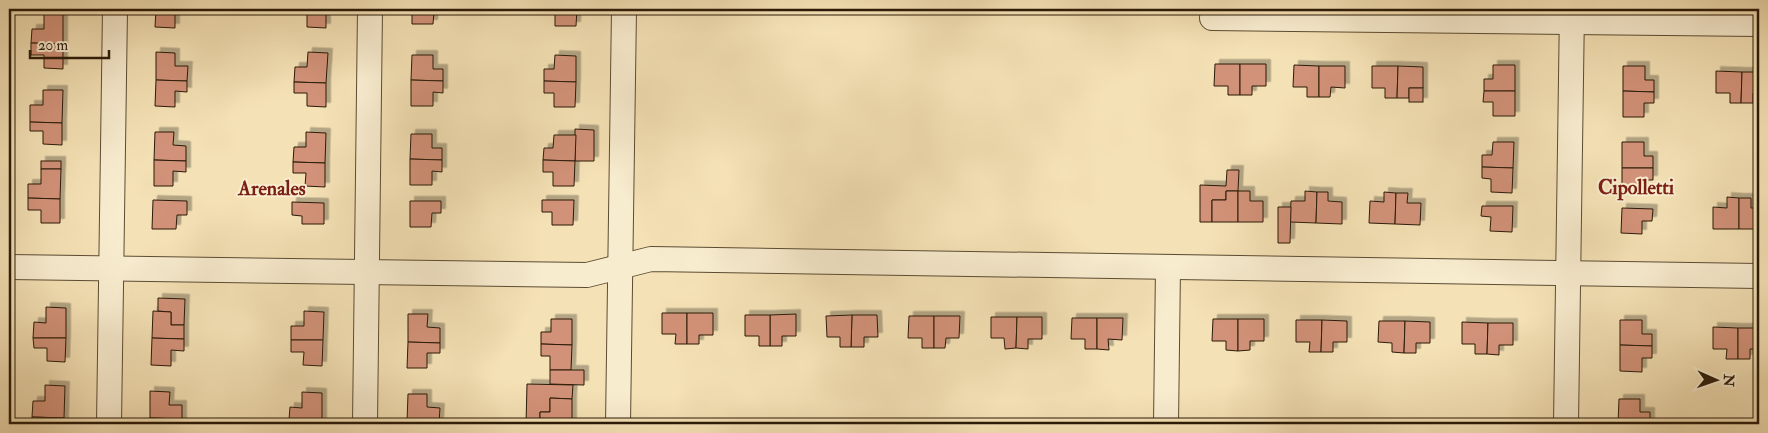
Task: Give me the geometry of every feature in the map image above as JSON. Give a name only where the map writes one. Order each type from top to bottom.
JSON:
[{"type":"street","points":[[109,424],[115,9]]},
{"type":"street","points":[[365,424],[370,9]]},
{"type":"street","points":[[618,424],[624,9]]},
{"type":"street","points":[[1212,18],[1572,16],[1759,24]]},
{"type":"street","points":[[1566,424],[1572,16]]},
{"type":"street","points":[[9,267],[587,275],[650,259],[1759,276]]},
{"type":"street","points":[[1166,424],[1168,267]]},
{"type":"building","points":[[156,9],[188,9],[188,13],[175,13],[175,28],[155,27]]},
{"type":"building","points":[[294,9],[326,9],[326,28],[307,27],[307,14],[294,14]]},
{"type":"building","points":[[412,9],[444,9],[444,11],[434,11],[433,24],[412,24]]},
{"type":"building","points":[[545,9],[577,9],[576,26],[555,26],[555,12],[545,12]]},
{"type":"building","points":[[44,14],[63,14],[63,44],[31,43],[32,29],[44,29]]},
{"type":"building","points":[[31,43],[63,44],[63,69],[44,68],[44,55],[31,55]]},
{"type":"building","points":[[156,52],[175,53],[175,66],[188,66],[187,81],[156,80]]},
{"type":"building","points":[[308,52],[328,53],[326,83],[294,82],[295,67],[307,67]]},
{"type":"building","points":[[412,55],[433,55],[433,69],[443,69],[443,81],[411,80]]},
{"type":"building","points":[[555,55],[576,56],[576,82],[544,81],[544,69],[554,69]]},
{"type":"building","points":[[1215,64],[1240,64],[1240,95],[1228,95],[1228,86],[1214,86]]},
{"type":"building","points":[[1240,64],[1266,64],[1266,86],[1252,86],[1252,95],[1240,95]]},
{"type":"building","points":[[1294,65],[1319,66],[1319,97],[1307,97],[1307,87],[1293,87]]},
{"type":"building","points":[[1493,65],[1515,65],[1515,91],[1484,91],[1484,79],[1493,79]]},
{"type":"building","points":[[1319,66],[1345,66],[1345,88],[1331,87],[1330,97],[1319,97]]},
{"type":"building","points":[[1372,66],[1398,66],[1397,98],[1385,98],[1385,88],[1372,88]]},
{"type":"building","points":[[1398,66],[1423,67],[1423,88],[1409,88],[1409,98],[1397,98]]},
{"type":"building","points":[[1623,66],[1645,66],[1645,80],[1654,80],[1654,92],[1623,91]]},
{"type":"building","points":[[1716,71],[1742,72],[1741,103],[1730,103],[1730,93],[1716,93]]},
{"type":"building","points":[[1742,72],[1759,72],[1759,93],[1753,93],[1753,103],[1741,103]]},
{"type":"building","points":[[156,80],[187,81],[187,92],[175,91],[175,107],[155,106]]},
{"type":"building","points":[[411,80],[443,81],[443,93],[433,92],[433,106],[411,106]]},
{"type":"building","points":[[544,81],[576,82],[575,107],[554,107],[554,93],[544,93]]},
{"type":"building","points":[[294,82],[326,83],[326,107],[307,106],[307,93],[294,93]]},
{"type":"building","points":[[1409,88],[1423,88],[1423,102],[1409,102]]},
{"type":"building","points":[[43,90],[63,90],[62,123],[30,122],[30,105],[43,105]]},
{"type":"building","points":[[1484,91],[1515,91],[1515,116],[1493,116],[1493,102],[1483,102]]},
{"type":"building","points":[[1623,91],[1654,92],[1654,103],[1644,103],[1644,117],[1623,117]]},
{"type":"building","points":[[30,122],[62,123],[62,145],[43,144],[43,131],[30,131]]},
{"type":"building","points":[[575,129],[594,130],[594,161],[575,161]]},
{"type":"building","points":[[155,132],[174,132],[173,145],[186,146],[186,161],[154,160]]},
{"type":"building","points":[[306,132],[326,133],[325,163],[293,162],[294,147],[306,147]]},
{"type":"building","points":[[411,134],[432,134],[432,148],[442,148],[442,160],[410,159]]},
{"type":"building","points":[[554,135],[576,135],[575,161],[543,160],[544,148],[553,148]]},
{"type":"building","points":[[1493,142],[1514,142],[1513,168],[1482,167],[1482,155],[1492,155]]},
{"type":"building","points":[[1622,142],[1644,142],[1644,156],[1653,156],[1653,168],[1622,168]]},
{"type":"building","points":[[410,159],[442,160],[442,172],[432,171],[432,185],[410,185]]},
{"type":"building","points":[[154,160],[186,161],[186,172],[173,171],[173,186],[154,186]]},
{"type":"building","points":[[543,160],[575,161],[574,186],[553,186],[553,172],[543,172]]},
{"type":"building","points":[[41,161],[61,161],[61,169],[41,169]]},
{"type":"building","points":[[293,162],[325,163],[325,187],[305,186],[306,173],[293,173]]},
{"type":"building","points":[[1482,167],[1513,168],[1512,193],[1491,192],[1491,179],[1482,178]]},
{"type":"building","points":[[1622,168],[1653,168],[1653,180],[1643,180],[1643,193],[1622,193]]},
{"type":"building","points":[[41,169],[61,169],[60,199],[28,198],[28,184],[41,184]]},
{"type":"building","points":[[1227,170],[1239,170],[1238,191],[1226,191],[1226,200],[1212,200],[1212,222],[1200,222],[1200,185],[1226,186]]},
{"type":"building","points":[[1226,191],[1238,191],[1238,222],[1212,222],[1212,200],[1226,200]]},
{"type":"building","points":[[1238,191],[1250,191],[1250,201],[1263,201],[1263,222],[1238,222]]},
{"type":"building","points":[[1305,191],[1317,192],[1316,223],[1290,222],[1291,201],[1305,201]]},
{"type":"building","points":[[1317,192],[1328,192],[1328,201],[1342,202],[1342,224],[1316,223]]},
{"type":"building","points":[[1384,192],[1396,193],[1395,224],[1369,223],[1370,201],[1384,202]]},
{"type":"building","points":[[1396,193],[1408,193],[1407,203],[1421,203],[1420,225],[1395,224]]},
{"type":"building","points":[[1727,197],[1739,198],[1739,229],[1713,229],[1713,207],[1727,208]]},
{"type":"building","points":[[28,198],[60,199],[60,223],[41,223],[41,210],[28,210]]},
{"type":"building","points":[[1739,198],[1751,198],[1751,208],[1759,208],[1759,229],[1739,229]]},
{"type":"building","points":[[153,200],[187,201],[187,215],[177,215],[176,229],[152,229]]},
{"type":"building","points":[[542,200],[574,200],[573,225],[552,225],[552,212],[542,212]]},
{"type":"building","points":[[410,201],[441,201],[441,213],[432,213],[431,227],[410,227]]},
{"type":"building","points":[[292,202],[324,203],[324,224],[302,224],[302,216],[292,215]]},
{"type":"building","points":[[1482,206],[1513,206],[1512,232],[1490,231],[1491,217],[1481,216]]},
{"type":"building","points":[[1278,207],[1291,207],[1290,243],[1278,243]]},
{"type":"building","points":[[1622,208],[1653,209],[1652,221],[1642,221],[1642,234],[1621,233]]},
{"type":"building","points":[[158,298],[185,299],[184,325],[171,325],[171,312],[158,311]]},
{"type":"building","points":[[46,307],[66,308],[66,338],[33,338],[34,322],[46,323]]},
{"type":"building","points":[[153,311],[171,312],[171,325],[184,325],[184,339],[152,338]]},
{"type":"building","points":[[304,311],[324,312],[323,340],[291,340],[291,326],[304,326]]},
{"type":"building","points":[[662,313],[687,313],[687,344],[675,344],[676,334],[662,334]]},
{"type":"building","points":[[687,313],[713,313],[713,335],[699,335],[699,344],[687,344]]},
{"type":"building","points":[[408,314],[428,314],[427,327],[440,328],[440,343],[408,342]]},
{"type":"building","points":[[796,314],[796,336],[782,336],[782,346],[770,346],[770,315]]},
{"type":"building","points":[[745,315],[770,315],[770,346],[759,346],[759,336],[745,336]]},
{"type":"building","points":[[852,315],[877,315],[878,337],[864,337],[864,347],[851,347]]},
{"type":"building","points":[[852,315],[851,347],[840,347],[840,337],[827,337],[826,316]]},
{"type":"building","points":[[909,316],[934,316],[934,348],[922,348],[922,338],[908,338]]},
{"type":"building","points":[[934,316],[960,316],[959,338],[946,338],[945,348],[934,348]]},
{"type":"building","points":[[991,317],[1017,317],[1016,348],[1005,349],[1004,338],[991,338]]},
{"type":"building","points":[[1017,317],[1042,317],[1042,339],[1028,339],[1028,349],[1016,348]]},
{"type":"building","points":[[1072,318],[1097,318],[1097,349],[1085,349],[1085,339],[1071,339]]},
{"type":"building","points":[[1097,318],[1123,318],[1122,340],[1108,339],[1109,350],[1097,349]]},
{"type":"building","points":[[551,319],[572,319],[572,345],[541,344],[541,332],[551,332]]},
{"type":"building","points":[[1213,319],[1238,319],[1238,351],[1226,350],[1226,341],[1212,341]]},
{"type":"building","points":[[1238,319],[1264,319],[1264,341],[1250,341],[1250,350],[1238,351]]},
{"type":"building","points":[[1296,320],[1322,320],[1321,352],[1309,352],[1310,342],[1296,342]]},
{"type":"building","points":[[1322,320],[1347,321],[1347,342],[1333,342],[1333,352],[1321,352]]},
{"type":"building","points":[[1620,320],[1642,320],[1642,334],[1652,334],[1652,346],[1620,345]]},
{"type":"building","points":[[1379,321],[1405,321],[1404,353],[1392,352],[1392,343],[1378,342]]},
{"type":"building","points":[[1405,321],[1430,322],[1430,343],[1416,343],[1416,353],[1404,353]]},
{"type":"building","points":[[1462,322],[1488,323],[1487,354],[1475,354],[1475,344],[1462,344]]},
{"type":"building","points":[[1488,323],[1513,323],[1513,345],[1499,345],[1499,355],[1487,354]]},
{"type":"building","points":[[1713,327],[1738,328],[1738,359],[1726,359],[1727,349],[1713,349]]},
{"type":"building","points":[[1738,328],[1759,328],[1759,349],[1750,349],[1750,359],[1738,359]]},
{"type":"building","points":[[33,338],[66,338],[65,362],[47,361],[47,348],[34,348]]},
{"type":"building","points":[[152,338],[184,339],[184,351],[171,350],[171,366],[151,365]]},
{"type":"building","points":[[291,340],[323,340],[322,366],[303,365],[304,352],[291,352]]},
{"type":"building","points":[[408,342],[440,343],[440,353],[427,353],[427,368],[407,368]]},
{"type":"building","points":[[541,344],[572,345],[571,370],[550,370],[550,356],[541,356]]},
{"type":"building","points":[[1620,345],[1652,346],[1652,358],[1642,358],[1642,372],[1620,371]]},
{"type":"building","points":[[550,370],[584,370],[584,385],[550,384]]},
{"type":"building","points":[[527,384],[573,385],[572,399],[550,398],[550,412],[540,412],[540,424],[526,424]]},
{"type":"building","points":[[45,385],[65,386],[64,418],[32,417],[33,401],[45,401]]},
{"type":"building","points":[[150,391],[170,392],[169,405],[182,405],[182,419],[150,418]]},
{"type":"building","points":[[302,392],[322,393],[322,421],[289,420],[290,407],[302,408]]},
{"type":"building","points":[[408,394],[427,394],[427,407],[440,408],[439,423],[407,422]]},
{"type":"building","points":[[550,398],[572,399],[572,424],[540,424],[540,412],[550,412]]},
{"type":"building","points":[[1619,399],[1640,399],[1640,412],[1650,412],[1650,424],[1618,424]]},
{"type":"building","points":[[32,417],[64,418],[64,424],[32,424]]},
{"type":"building","points":[[150,418],[182,419],[182,424],[150,424]]},
{"type":"building","points":[[289,420],[322,421],[322,424],[289,424]]},
{"type":"building","points":[[407,422],[439,423],[439,424],[407,424]]},
{"type":"district","name":"Cipolletti","points":[[1636,187]]},
{"type":"district","name":"Arenales","points":[[272,188]]}]
